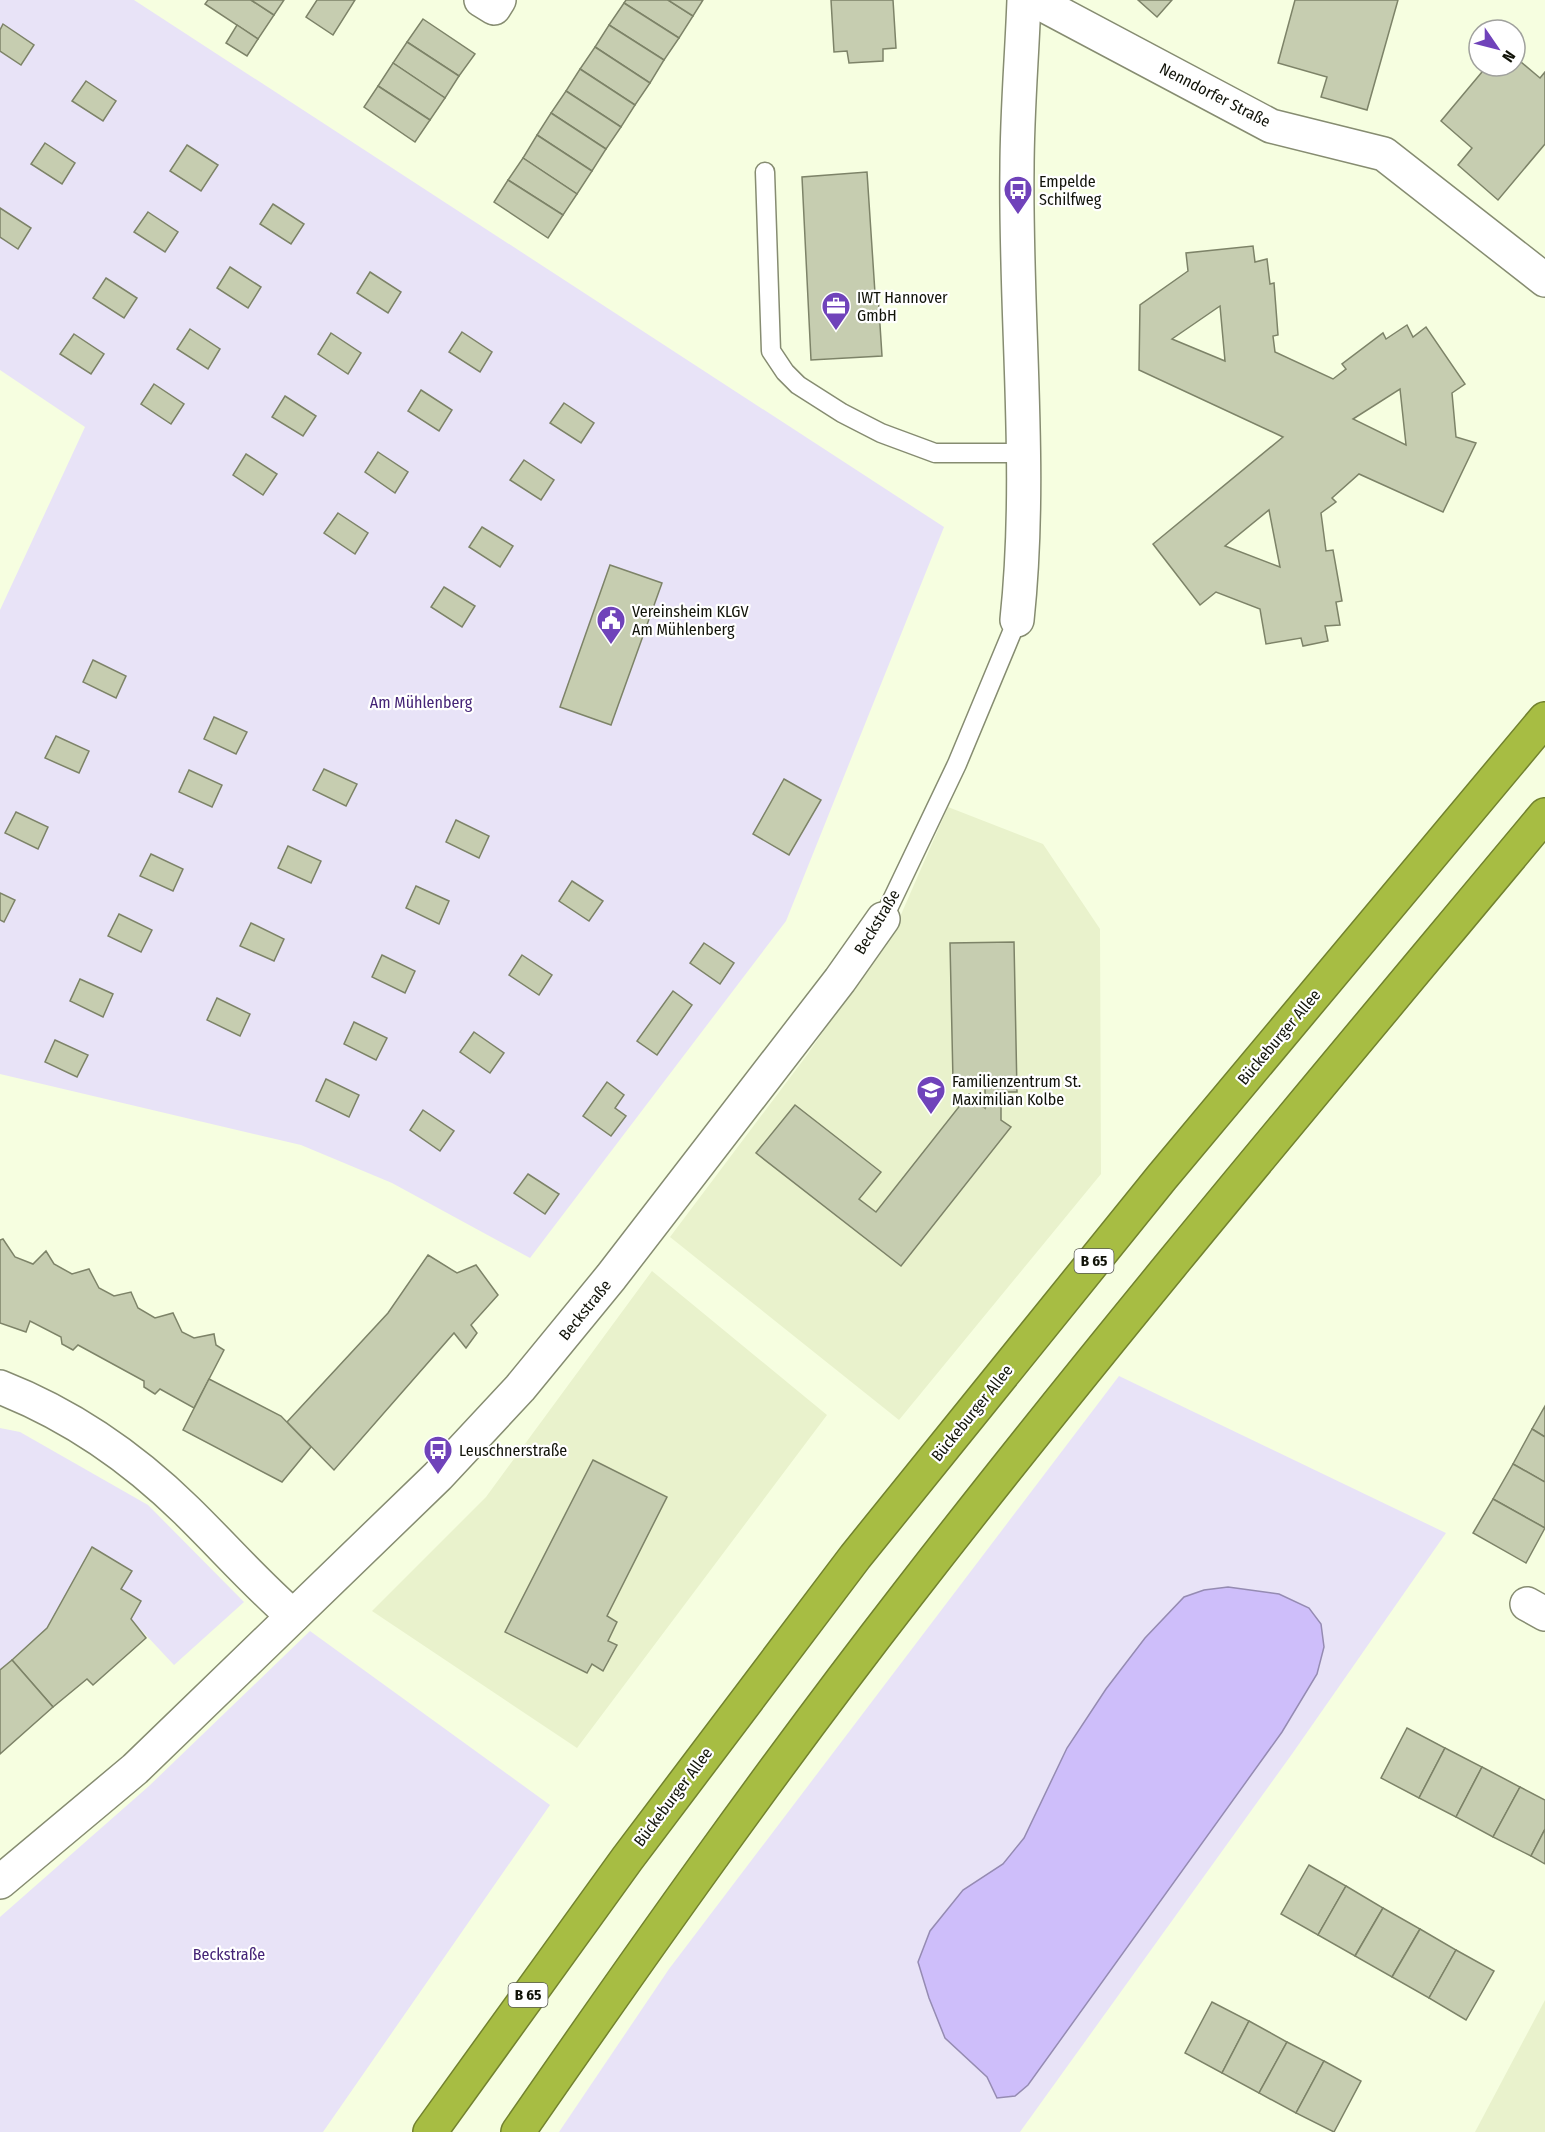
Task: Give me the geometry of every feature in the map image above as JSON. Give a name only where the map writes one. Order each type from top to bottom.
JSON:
[{"type":"highway","name":"Bückeburger Allee","points":[[430,2132],[658,1816],[855,1557],[1162,1177],[1545,719]]},
{"type":"highway","points":[[518,2132],[684,1894],[906,1597],[1210,1216],[1545,815]]},
{"type":"street","points":[[481,0],[494,8],[499,0]]},
{"type":"street","points":[[1017,620],[1023,498],[1017,168],[1024,0]]},
{"type":"street","name":"Nenndorfer Straße","points":[[1034,0],[1271,126],[1384,154],[1545,280]]},
{"type":"street","name":"Beckstraße","points":[[0,1882],[135,1769],[438,1476],[520,1388],[626,1259],[840,980],[883,919]]},
{"type":"street","points":[[0,1388],[76,1424],[131,1462],[185,1509],[264,1591],[293,1616]]},
{"type":"lane","points":[[765,172],[771,351],[785,372],[798,386],[842,412],[881,433],[935,453],[1022,453]]},
{"type":"lane","name":"Beckstraße","points":[[883,919],[957,764],[1017,620]]},
{"type":"shaded area","name":"Familienzentrum St. Maximilian Kolbe","points":[[948,807],[1043,844],[1100,929],[1101,1174],[899,1420],[670,1237],[807,1055],[896,926]]},
{"type":"shaded area","points":[[652,1271],[827,1415],[577,1748],[372,1611],[486,1497]]},
{"type":"shaded area","points":[[1228,1587],[1279,1594],[1309,1608],[1321,1624],[1324,1647],[1317,1674],[1282,1732],[1028,2085],[1015,2096],[997,2098],[987,2077],[945,2038],[918,1962],[930,1931],[963,1890],[1003,1864],[1024,1838],[1067,1748],[1106,1689],[1145,1638],[1184,1597],[1204,1590]]},
{"type":"shaded area","points":[[1545,2000],[1545,2132],[1475,2132]]},
{"type":"green space","name":"Am Mühlenberg","points":[[0,0],[134,0],[944,527],[786,921],[530,1258],[392,1183],[301,1145],[0,1074],[0,610],[85,427],[0,370]]},
{"type":"green space","points":[[1119,1376],[1446,1533],[1292,1754],[1020,2132],[559,2132],[669,1969]]},
{"type":"green space","points":[[0,1428],[20,1432],[148,1505],[244,1602],[174,1665],[131,1619],[141,1601],[121,1589],[132,1571],[92,1547],[47,1628],[0,1670]]},
{"type":"green space","name":"Beckstraße","points":[[310,1631],[550,1805],[323,2132],[0,2132],[0,1917],[149,1786]]},
{"type":"building","points":[[208,0],[251,0],[274,15],[258,39],[205,4]]},
{"type":"building","points":[[251,0],[284,0],[274,15]]},
{"type":"building","points":[[317,0],[355,0],[333,35],[306,17]]},
{"type":"building","points":[[626,0],[668,0],[693,16],[679,38],[624,3]]},
{"type":"building","points":[[668,0],[703,0],[693,16]]},
{"type":"building","points":[[831,0],[893,0],[896,48],[883,49],[883,61],[849,63],[847,51],[834,52]]},
{"type":"building","points":[[1138,0],[1172,0],[1157,17]]},
{"type":"building","points":[[1295,0],[1398,0],[1367,110],[1321,97],[1327,77],[1278,63]]},
{"type":"building","points":[[624,3],[679,38],[664,60],[609,25]]},
{"type":"building","points":[[423,19],[475,54],[459,76],[407,42]]},
{"type":"building","points":[[3,24],[34,45],[21,65],[0,51],[0,30]]},
{"type":"building","points":[[237,25],[258,39],[247,56],[226,43]]},
{"type":"building","points":[[609,25],[664,60],[650,83],[595,47]]},
{"type":"building","points":[[407,42],[459,76],[445,98],[393,63]]},
{"type":"building","points":[[595,47],[650,83],[635,105],[580,69]]},
{"type":"building","points":[[393,63],[445,98],[430,120],[378,86]]},
{"type":"building","points":[[1527,67],[1540,78],[1545,72],[1545,144],[1498,200],[1458,165],[1472,148],[1441,121],[1477,78],[1527,78]]},
{"type":"building","points":[[580,69],[635,105],[621,127],[566,91]]},
{"type":"building","points":[[86,81],[116,101],[103,121],[72,101]]},
{"type":"building","points":[[378,86],[430,120],[415,142],[364,107]]},
{"type":"building","points":[[566,91],[621,127],[606,149],[551,113]]},
{"type":"building","points":[[551,113],[606,149],[592,171],[537,135]]},
{"type":"building","points":[[537,135],[592,171],[577,194],[523,158]]},
{"type":"building","points":[[45,143],[75,163],[62,184],[31,164]]},
{"type":"building","points":[[187,145],[218,165],[201,191],[170,171]]},
{"type":"building","points":[[523,158],[577,194],[563,215],[508,180]]},
{"type":"building","points":[[867,172],[875,293],[878,294],[882,356],[811,360],[802,177]]},
{"type":"building","points":[[508,180],[563,215],[548,238],[494,202]]},
{"type":"building","points":[[273,204],[304,224],[291,244],[260,224]]},
{"type":"building","points":[[0,208],[31,228],[18,249],[0,237]]},
{"type":"building","points":[[148,212],[178,232],[165,252],[134,232]]},
{"type":"building","points":[[1253,246],[1255,262],[1267,259],[1270,284],[1274,283],[1278,335],[1273,336],[1275,352],[1333,379],[1346,369],[1342,364],[1383,333],[1386,339],[1407,325],[1413,337],[1426,327],[1465,384],[1452,393],[1456,437],[1476,443],[1443,512],[1359,474],[1332,498],[1336,502],[1321,513],[1326,551],[1333,550],[1342,601],[1336,602],[1340,625],[1325,626],[1328,641],[1303,646],[1301,638],[1266,644],[1260,609],[1216,592],[1200,605],[1153,544],[1283,437],[1139,370],[1140,305],[1188,271],[1186,253]],"holes":[[[1220,306],[1225,361],[1172,339]],[[1400,389],[1406,445],[1353,419]],[[1269,510],[1280,567],[1225,546]]]},
{"type":"building","points":[[230,267],[261,287],[248,308],[217,288]]},
{"type":"building","points":[[370,272],[401,292],[388,313],[357,293]]},
{"type":"building","points":[[106,278],[137,298],[124,318],[93,298]]},
{"type":"building","points":[[190,329],[220,349],[208,369],[177,349]]},
{"type":"building","points":[[462,332],[492,352],[480,372],[449,352]]},
{"type":"building","points":[[331,333],[361,353],[348,374],[318,354]]},
{"type":"building","points":[[74,334],[104,354],[91,374],[60,354]]},
{"type":"building","points":[[154,384],[184,404],[171,424],[141,404]]},
{"type":"building","points":[[421,390],[452,410],[439,431],[408,411]]},
{"type":"building","points":[[285,396],[316,416],[303,436],[272,417]]},
{"type":"building","points":[[564,403],[594,423],[581,443],[550,423]]},
{"type":"building","points":[[378,452],[408,472],[395,493],[365,472]]},
{"type":"building","points":[[246,454],[277,474],[263,495],[233,475]]},
{"type":"building","points":[[524,460],[554,480],[541,500],[510,480]]},
{"type":"building","points":[[338,513],[368,533],[355,554],[324,533]]},
{"type":"building","points":[[482,527],[513,546],[500,567],[469,547]]},
{"type":"building","name":"Vereinsheim KLGV Am Mühlenberg","points":[[610,565],[662,583],[611,725],[560,707]]},
{"type":"building","points":[[444,587],[475,606],[462,627],[431,607]]},
{"type":"building","points":[[93,660],[126,676],[116,698],[83,682]]},
{"type":"building","points":[[214,717],[247,732],[236,754],[204,739]]},
{"type":"building","points":[[56,736],[89,751],[79,773],[45,758]]},
{"type":"building","points":[[324,769],[357,784],[346,806],[313,790]]},
{"type":"building","points":[[189,770],[222,785],[212,807],[179,792]]},
{"type":"building","points":[[784,779],[821,800],[789,855],[753,834]]},
{"type":"building","points":[[16,812],[48,827],[38,849],[5,833]]},
{"type":"building","points":[[456,820],[489,836],[479,858],[446,842]]},
{"type":"building","points":[[288,846],[321,861],[311,883],[278,868]]},
{"type":"building","points":[[151,854],[183,869],[173,891],[140,876]]},
{"type":"building","points":[[572,881],[603,901],[589,921],[559,901]]},
{"type":"building","points":[[416,886],[449,901],[439,924],[406,908]]},
{"type":"building","points":[[0,893],[15,900],[4,922],[0,920]]},
{"type":"building","points":[[119,914],[152,930],[141,952],[108,936]]},
{"type":"building","points":[[251,923],[284,939],[274,961],[240,946]]},
{"type":"building","points":[[1014,942],[1017,1092],[1001,1092],[1001,1120],[1011,1127],[901,1266],[756,1153],[795,1105],[881,1172],[859,1199],[876,1212],[969,1094],[985,1108],[985,1080],[953,1081],[950,943]]},
{"type":"building","points":[[704,943],[734,963],[720,984],[690,963]]},
{"type":"building","points":[[382,955],[415,971],[405,993],[372,977]]},
{"type":"building","points":[[522,955],[552,975],[539,995],[509,975]]},
{"type":"building","points":[[80,979],[113,994],[103,1017],[70,1001]]},
{"type":"building","points":[[673,991],[692,1005],[657,1055],[637,1041]]},
{"type":"building","points":[[217,998],[250,1014],[240,1036],[207,1020]]},
{"type":"building","points":[[354,1022],[387,1038],[376,1060],[344,1044]]},
{"type":"building","points":[[474,1032],[504,1053],[490,1073],[460,1052]]},
{"type":"building","points":[[55,1040],[88,1055],[77,1077],[45,1062]]},
{"type":"building","points":[[326,1079],[359,1095],[349,1117],[316,1101]]},
{"type":"building","points":[[607,1082],[624,1095],[615,1108],[626,1116],[611,1136],[583,1116]]},
{"type":"building","points":[[423,1110],[454,1131],[440,1151],[410,1130]]},
{"type":"building","points":[[528,1174],[559,1194],[545,1214],[514,1193]]},
{"type":"building","points":[[3,1239],[15,1257],[33,1264],[46,1251],[54,1264],[72,1274],[89,1269],[99,1288],[114,1296],[131,1292],[138,1308],[155,1318],[173,1313],[182,1332],[194,1338],[214,1334],[216,1345],[224,1350],[194,1408],[160,1389],[155,1394],[144,1387],[144,1381],[78,1345],[73,1350],[62,1344],[61,1337],[30,1321],[26,1332],[0,1323],[0,1240]]},
{"type":"building","points":[[428,1255],[457,1273],[476,1265],[498,1295],[471,1325],[477,1333],[466,1348],[454,1333],[334,1470],[287,1422],[388,1313]]},
{"type":"building","points":[[209,1379],[281,1416],[311,1447],[282,1482],[183,1430]]},
{"type":"building","points":[[1545,1406],[1545,1437],[1532,1429]]},
{"type":"building","points":[[1532,1429],[1545,1437],[1545,1482],[1513,1464]]},
{"type":"building","points":[[593,1460],[667,1497],[607,1616],[617,1622],[608,1641],[617,1645],[603,1671],[592,1664],[587,1673],[505,1632]]},
{"type":"building","points":[[1513,1464],[1545,1482],[1545,1528],[1493,1499]]},
{"type":"building","points":[[1493,1499],[1545,1528],[1526,1563],[1473,1533]]},
{"type":"building","points":[[92,1547],[132,1571],[121,1589],[141,1601],[131,1619],[146,1638],[93,1685],[87,1679],[53,1707],[12,1660],[47,1628]]},
{"type":"building","points":[[12,1660],[53,1707],[0,1754],[0,1670]]},
{"type":"building","points":[[1407,1728],[1445,1748],[1419,1798],[1381,1778]]},
{"type":"building","points":[[1445,1748],[1482,1767],[1456,1817],[1419,1798]]},
{"type":"building","points":[[1482,1767],[1520,1787],[1493,1837],[1456,1817]]},
{"type":"building","points":[[1520,1787],[1545,1800],[1545,1829],[1531,1856],[1493,1837]]},
{"type":"building","points":[[1545,1829],[1545,1864],[1531,1856]]},
{"type":"building","points":[[1309,1865],[1346,1886],[1318,1935],[1281,1914]]},
{"type":"building","points":[[1346,1886],[1383,1908],[1355,1956],[1318,1935]]},
{"type":"building","points":[[1383,1908],[1420,1929],[1392,1977],[1355,1956]]},
{"type":"building","points":[[1420,1929],[1456,1950],[1429,1998],[1392,1977]]},
{"type":"building","points":[[1456,1950],[1494,1971],[1466,2020],[1429,1998]]},
{"type":"building","points":[[1212,2002],[1249,2021],[1222,2073],[1185,2053]]},
{"type":"building","points":[[1249,2021],[1287,2042],[1259,2093],[1222,2073]]},
{"type":"building","points":[[1287,2042],[1324,2061],[1296,2113],[1259,2093]]},
{"type":"building","points":[[1324,2061],[1361,2081],[1334,2132],[1296,2113]]},
{"type":"place","name":"Empelde Schilfweg","points":[[1018,216]]},
{"type":"place","name":"IWT Hannover GmbH","points":[[836,332]]},
{"type":"place","name":"Vereinsheim KLGV Am Mühlenberg","points":[[611,646]]},
{"type":"place","name":"Familienzentrum St. Maximilian Kolbe","points":[[931,1116]]},
{"type":"place","name":"Leuschnerstraße","points":[[438,1476]]}]
